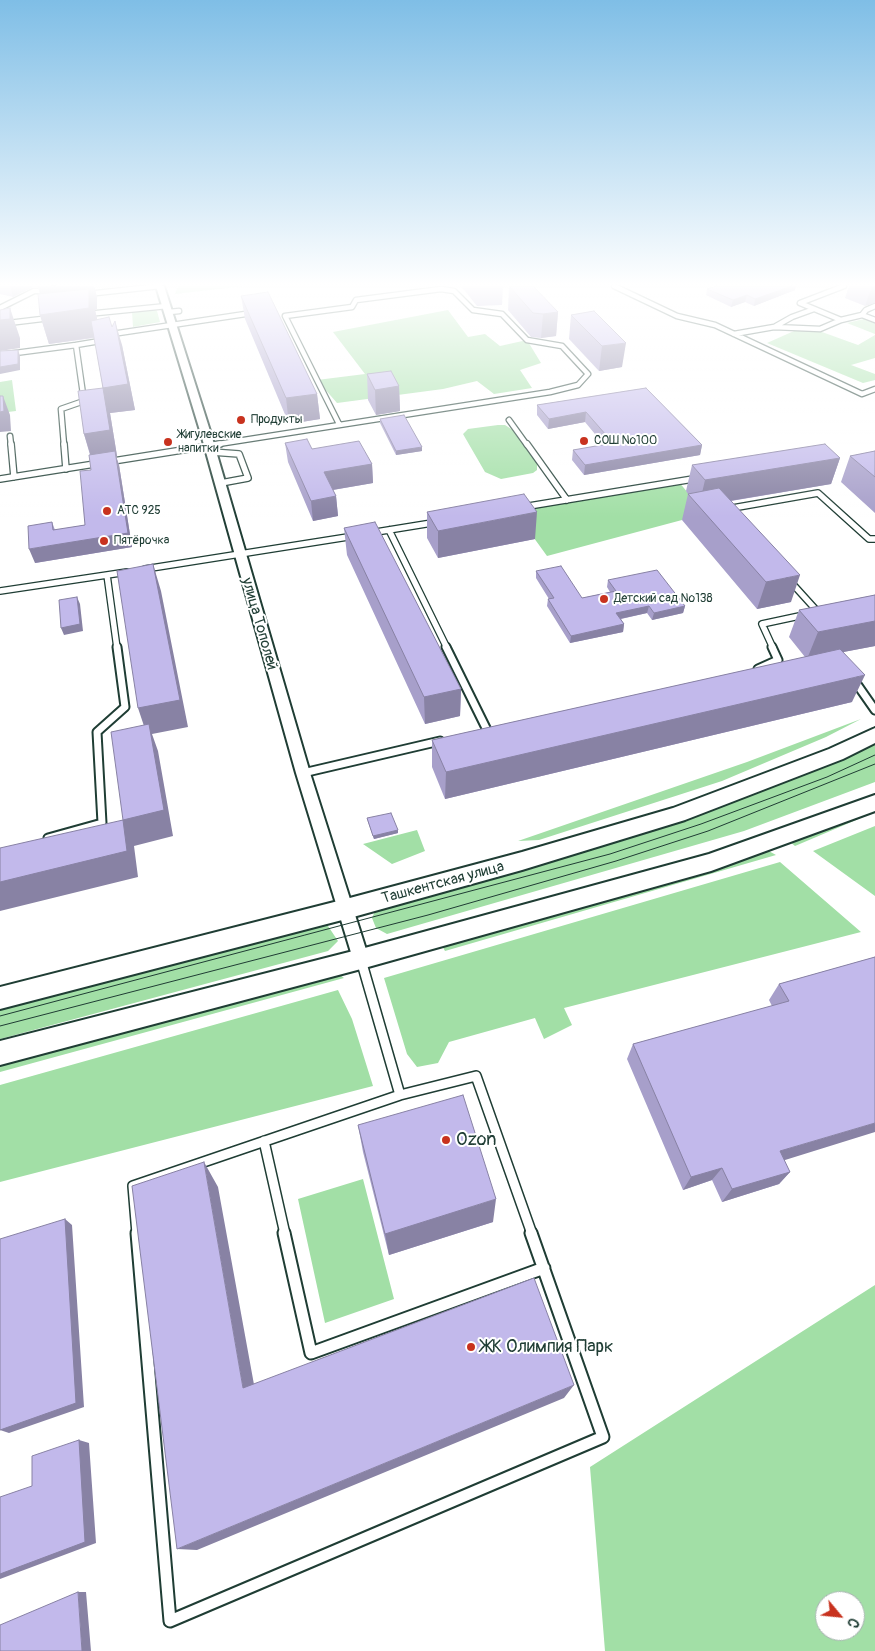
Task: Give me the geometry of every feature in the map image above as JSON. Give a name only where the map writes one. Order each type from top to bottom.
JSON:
[{"type":"main road","name":"Ташкентская улица","points":[[0,998],[346,909],[678,814],[836,754],[875,735]]},
{"type":"main road","points":[[0,1054],[360,959],[711,862],[875,803]]},
{"type":"street","name":"улица Тополей","points":[[185,363],[303,773],[360,959]]},
{"type":"lane","points":[[66,469],[61,409],[84,401],[79,363]]},
{"type":"lane","points":[[309,363],[339,424]]},
{"type":"lane","points":[[0,479],[211,449],[339,424],[550,392],[578,385],[588,374],[578,363]]},
{"type":"lane","points":[[796,363],[862,394],[875,389]]},
{"type":"lane","points":[[509,420],[567,500]]},
{"type":"lane","points":[[10,436],[14,477]]},
{"type":"lane","points":[[211,449],[239,454],[248,478],[221,484]]},
{"type":"lane","points":[[513,509],[707,476]]},
{"type":"lane","points":[[732,517],[726,510],[818,493],[869,539],[875,539]]},
{"type":"lane","points":[[142,570],[446,520]]},
{"type":"lane","points":[[389,530],[487,730]]},
{"type":"lane","points":[[0,591],[133,571]]},
{"type":"lane","points":[[37,841],[102,822],[97,732],[126,707],[107,575]]},
{"type":"lane","points":[[785,576],[818,612]]},
{"type":"lane","points":[[778,660],[762,624],[827,610]]},
{"type":"lane","points":[[748,674],[778,660],[787,662]]},
{"type":"lane","points":[[850,675],[875,710]]},
{"type":"lane","points":[[478,732],[497,728]]},
{"type":"lane","points":[[303,773],[451,739]]},
{"type":"lane","points":[[360,959],[400,1095]]},
{"type":"lane","points":[[476,1076],[603,1437],[170,1621],[133,1186],[400,1095],[476,1076]]},
{"type":"lane","points":[[264,1141],[311,1353],[544,1268]]},
{"type":"green space","points":[[357,363],[541,363],[520,370],[532,388],[494,394],[477,381],[443,389],[337,403],[317,380],[365,374]]},
{"type":"green space","points":[[815,363],[858,363],[851,365],[875,374],[875,380],[863,383]]},
{"type":"green space","points":[[12,380],[16,411],[0,413],[0,382]]},
{"type":"green space","points":[[505,425],[513,430],[537,464],[537,470],[533,473],[501,479],[485,472],[463,434],[468,429]]},
{"type":"green space","points":[[678,481],[699,506],[682,520],[547,556],[513,509]]},
{"type":"green space","points":[[861,719],[826,737],[722,781],[539,840],[518,841],[747,762]]},
{"type":"green space","points":[[875,739],[875,782],[744,831],[387,934],[376,928],[372,918],[380,900],[612,838]]},
{"type":"green space","points":[[875,803],[875,812],[795,846],[783,836]]},
{"type":"green space","points":[[875,826],[875,896],[813,851]]},
{"type":"green space","points":[[417,830],[425,851],[392,864],[363,844]]},
{"type":"green space","points":[[765,849],[776,855],[445,951],[440,942]]},
{"type":"green space","points":[[780,862],[861,932],[564,1008],[572,1025],[544,1039],[535,1018],[449,1042],[438,1063],[417,1067],[407,1054],[384,978]]},
{"type":"green space","points":[[326,923],[338,941],[328,951],[0,1039],[0,1005]]},
{"type":"green space","points":[[336,972],[344,978],[0,1072],[0,1061]]},
{"type":"green space","points":[[338,990],[352,1019],[373,1086],[0,1182],[0,1085]]},
{"type":"green space","points":[[363,1179],[394,1299],[325,1323],[298,1199]]},
{"type":"green space","points":[[875,1285],[875,1651],[605,1651],[590,1467]]},
{"type":"building","points":[[0,363],[18,363],[18,364],[0,367]]},
{"type":"building","points":[[99,363],[124,363],[128,384],[103,388]]},
{"type":"building","points":[[271,363],[302,363],[317,394],[286,398]]},
{"type":"building","points":[[391,371],[399,386],[375,390],[367,374]]},
{"type":"building","points":[[103,388],[110,430],[84,434],[78,391]]},
{"type":"building","points":[[646,388],[702,445],[585,465],[573,450],[613,443],[586,412],[549,419],[537,405]]},
{"type":"building","points":[[0,396],[3,396],[4,411],[0,412]]},
{"type":"building","points":[[404,415],[422,447],[396,451],[380,419]]},
{"type":"building","points":[[307,439],[312,449],[359,441],[372,464],[324,472],[336,496],[311,501],[285,443]]},
{"type":"building","points":[[825,444],[840,458],[705,480],[692,465]]},
{"type":"building","points":[[115,451],[128,533],[29,549],[28,526],[52,522],[53,530],[85,525],[80,471],[91,470],[89,455]]},
{"type":"building","points":[[875,451],[875,477],[850,456]]},
{"type":"building","points":[[719,488],[800,575],[766,582],[688,494]]},
{"type":"building","points":[[524,494],[537,512],[438,531],[427,512]]},
{"type":"building","points":[[375,522],[461,689],[424,697],[344,528]]},
{"type":"building","points":[[153,564],[180,700],[138,708],[117,571]]},
{"type":"building","points":[[561,566],[582,598],[616,591],[608,580],[657,570],[685,606],[654,613],[649,606],[616,613],[624,624],[571,636],[548,599],[554,598],[536,571]]},
{"type":"building","points":[[875,595],[875,621],[818,632],[799,610]]},
{"type":"building","points":[[77,597],[80,624],[61,628],[59,600]]},
{"type":"building","points":[[840,649],[865,675],[446,772],[432,740]]},
{"type":"building","points":[[149,724],[164,810],[123,820],[111,732]]},
{"type":"building","points":[[391,813],[398,830],[373,836],[367,818]]},
{"type":"building","points":[[123,820],[127,851],[0,882],[0,848]]},
{"type":"building","points":[[875,957],[875,1123],[780,1151],[790,1172],[732,1189],[722,1168],[691,1177],[633,1044],[789,1001],[779,984]]},
{"type":"building","points":[[463,1095],[496,1199],[385,1234],[358,1125]]},
{"type":"building","name":"ЖК Олимпия Парк","points":[[204,1162],[243,1388],[534,1278],[574,1385],[177,1549],[132,1186]]},
{"type":"building","points":[[65,1219],[76,1403],[0,1430],[0,1239]]},
{"type":"building","points":[[79,1440],[85,1542],[0,1574],[0,1497],[32,1486],[32,1456]]},
{"type":"building","points":[[78,1592],[82,1651],[0,1651],[0,1625]]},
{"type":"tram line","points":[[0,1016],[610,854],[701,824],[827,777],[875,755]]},
{"type":"tram line","points":[[0,1026],[428,915],[616,861],[708,831],[875,764]]},
{"type":"place","name":"Продукты","points":[[241,420]]},
{"type":"place","name":"СОШ №100","points":[[584,441]]},
{"type":"place","name":"Жигулевские напитки","points":[[168,442]]},
{"type":"place","name":"АТС 925","points":[[107,511]]},
{"type":"place","name":"Пятёрочка","points":[[104,541]]},
{"type":"place","name":"Детский сад №138","points":[[604,599]]},
{"type":"place","name":"Ozon","points":[[446,1140]]},
{"type":"place","name":"ЖК Олимпия Парк","points":[[471,1347]]}]
